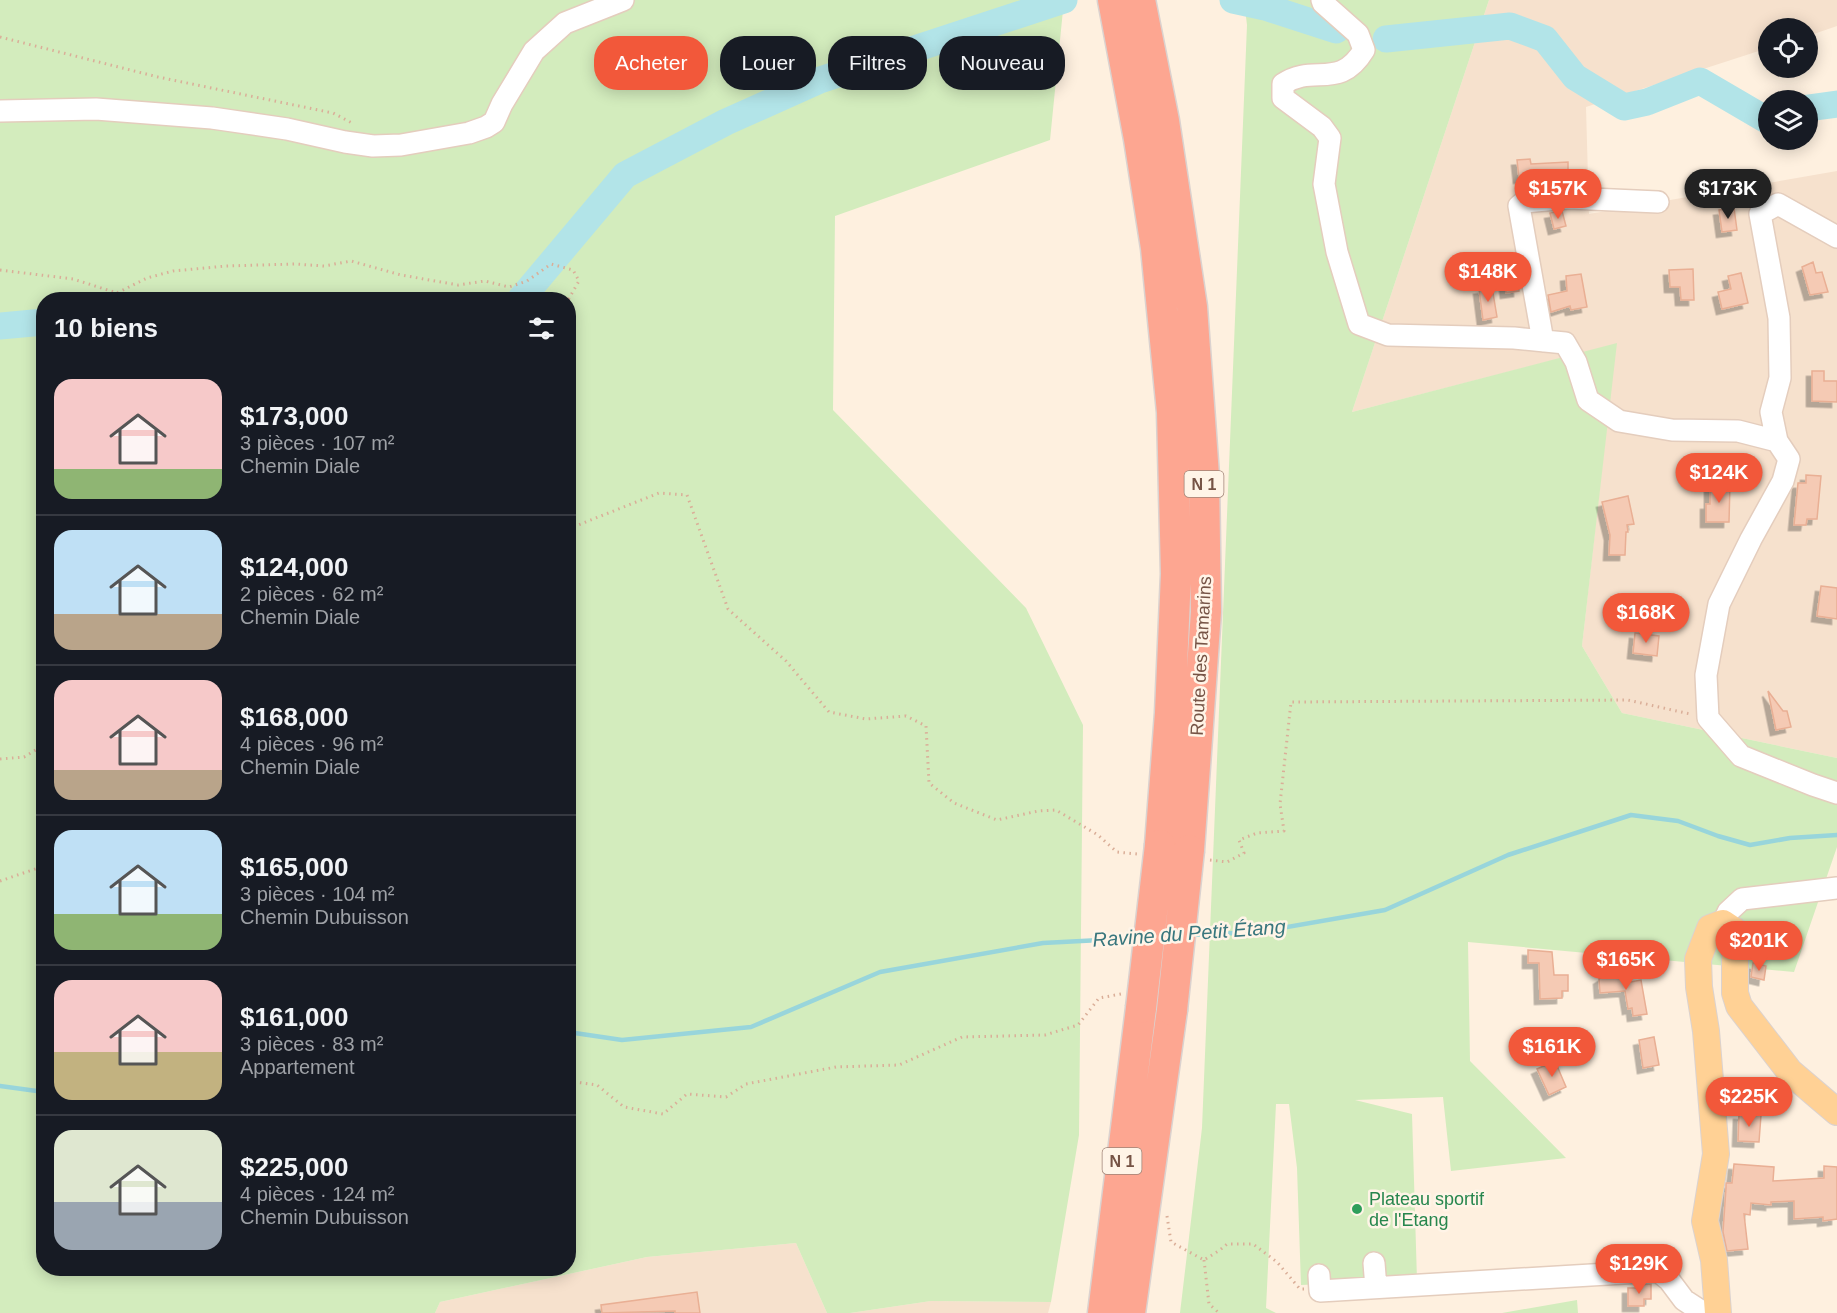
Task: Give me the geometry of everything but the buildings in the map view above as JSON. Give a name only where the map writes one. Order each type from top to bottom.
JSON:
[{"type":"highway","name":"Route des Tamarins","points":[[1103,1313],[1149,850],[1170,713],[1176,574],[1172,436],[1156,248],[1139,139],[1113,0]]},
{"type":"highway","name":"Route des Tamarins","points":[[1131,1313],[1172,1010],[1197,855],[1206,612],[1204,476],[1192,307],[1164,121],[1140,0]]},
{"type":"main road","points":[[1718,1313],[1714,1260],[1705,1221],[1716,1154],[1698,959],[1710,928],[1723,923],[1735,931],[1735,993],[1739,1006],[1790,1072],[1837,1112]]},
{"type":"street","points":[[0,111],[96,109],[212,117],[373,146],[401,145],[468,133],[494,122],[502,104],[534,51],[566,23],[622,0]]},
{"type":"street","points":[[1322,0],[1358,34],[1364,50],[1355,64],[1338,74],[1294,76],[1283,84],[1283,98],[1322,127],[1330,138],[1324,184],[1337,252],[1359,324],[1388,335],[1514,338],[1565,343],[1576,362],[1588,400],[1620,421],[1672,430],[1738,431],[1777,441]]},
{"type":"street","points":[[1543,341],[1518,206],[1524,202],[1569,198],[1658,202]]},
{"type":"street","points":[[1837,237],[1778,204],[1760,214],[1779,318],[1780,378],[1772,412],[1777,441],[1789,459],[1783,481],[1719,604],[1706,675],[1708,718],[1741,756],[1813,785],[1837,792]]},
{"type":"street","points":[[1723,923],[1728,912],[1742,899],[1837,888]]},
{"type":"street","points":[[1374,1263],[1376,1288]]},
{"type":"street","points":[[1320,1283],[1376,1288],[1658,1271],[1670,1280],[1684,1300],[1704,1313]]},
{"type":"path","points":[[0,37],[158,77],[333,113],[355,125],[373,146]]},
{"type":"path","points":[[119,292],[147,278],[173,271],[284,264],[324,266],[351,261],[401,275],[458,285],[484,281],[509,287],[527,281],[551,264],[573,270],[579,281],[573,292]]},
{"type":"path","points":[[0,270],[73,279],[114,292]]},
{"type":"path","points":[[576,526],[659,493],[687,495],[728,609],[786,661],[829,712],[866,719],[906,716],[926,726],[929,783],[954,803],[997,820],[1038,811],[1056,810],[1098,835],[1117,852],[1149,850]]},
{"type":"path","points":[[1197,855],[1227,862],[1244,853],[1239,840],[1257,833],[1284,831],[1280,804],[1292,702],[1628,700],[1708,718]]},
{"type":"path","points":[[0,759],[24,757],[36,750]]},
{"type":"path","points":[[0,881],[36,869]]},
{"type":"path","points":[[576,1082],[597,1085],[624,1107],[663,1114],[687,1094],[726,1097],[746,1084],[836,1067],[898,1065],[962,1037],[1046,1035],[1078,1025],[1099,998],[1118,994],[1135,1002]]},
{"type":"path","points":[[1166,1208],[1171,1242],[1204,1260]]},
{"type":"path","points":[[1204,1260],[1227,1244],[1253,1244],[1277,1262],[1300,1289],[1320,1283]]},
{"type":"path","points":[[1204,1260],[1209,1304],[1219,1313]]},
{"type":"shaded area","points":[[1489,0],[1837,0],[1837,26],[1818,33],[1818,18],[1758,18],[1758,51],[1586,107],[1589,214],[1837,171],[1837,758],[1622,713],[1582,646],[1616,344],[1352,412]]},
{"type":"shaded area","points":[[796,1243],[827,1313],[435,1313],[440,1302],[560,1276],[576,1276],[576,1272],[647,1257]]},
{"type":"shaded area","points":[[931,1301],[1051,1302],[1048,1313],[850,1313]]},
{"type":"green space","points":[[0,0],[1064,0],[1060,36],[939,36],[939,90],[1055,90],[1050,140],[835,216],[833,410],[1026,608],[1083,725],[1079,1135],[1051,1302],[931,1301],[850,1313],[827,1313],[796,1243],[647,1257],[576,1272],[576,292],[36,292],[36,1276],[560,1276],[440,1302],[435,1313],[0,1313]]},
{"type":"green space","points":[[1244,0],[1489,0],[1352,412],[1617,343],[1582,646],[1622,713],[1837,758],[1837,847],[1794,972],[1468,942],[1470,1061],[1566,1158],[1451,1171],[1443,1097],[1355,1100],[1412,1114],[1417,1280],[1301,1285],[1297,1168],[1289,1104],[1276,1104],[1266,1308],[1276,1313],[1180,1313],[1202,1128],[1247,25]]},
{"type":"green space","points":[[1577,1300],[1578,1313],[1502,1313]]},
{"type":"waterway","points":[[527,292],[625,175],[726,122],[820,80],[1064,0]]},
{"type":"waterway","points":[[1233,0],[1265,7],[1336,30]]},
{"type":"waterway","points":[[1386,39],[1510,26],[1545,39],[1575,77],[1624,107],[1647,102],[1700,81],[1758,115]]},
{"type":"waterway","points":[[1818,107],[1837,104]]},
{"type":"waterway","points":[[0,326],[36,323]]},
{"type":"waterway","name":"Ravine du Petit Étang","points":[[1190,935],[1258,932],[1385,910],[1508,855],[1631,815],[1678,821],[1750,845],[1790,838],[1837,835]]},
{"type":"waterway","name":"Ravine du Petit Étang","points":[[576,1033],[622,1040],[751,1027],[880,972],[1043,943],[1139,938]]},
{"type":"waterway","name":"Ravine du Petit Étang","points":[[0,1086],[36,1091]]},
{"type":"place","name":"Plateau sportif de l'Etang","points":[[1357,1209]]}]
